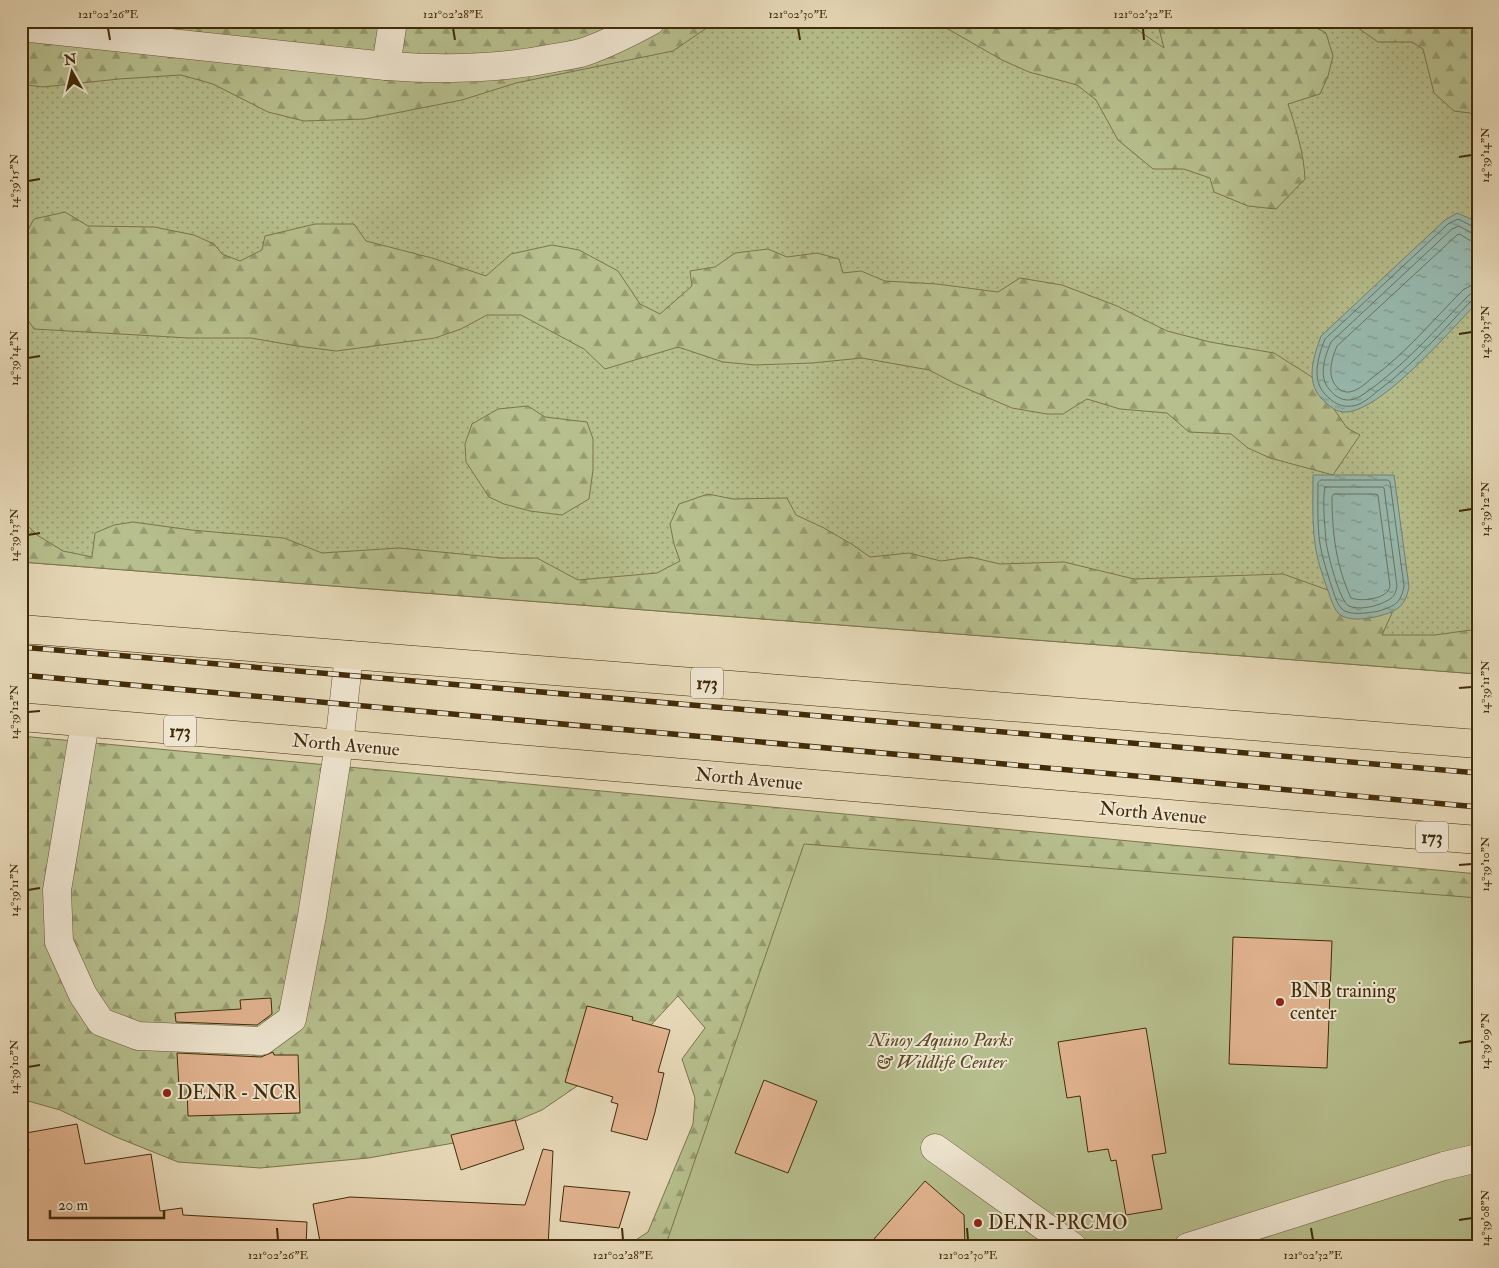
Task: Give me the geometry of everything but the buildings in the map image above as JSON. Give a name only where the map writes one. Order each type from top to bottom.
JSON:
[{"type":"main road","name":"173","points":[[21,628],[1478,744]]},
{"type":"main road","name":"North Avenue","points":[[21,717],[1478,840]]},
{"type":"lane","points":[[386,66],[393,21]]},
{"type":"lane","points":[[21,27],[386,66],[451,68],[536,61],[583,52],[629,33],[651,21]]},
{"type":"lane","points":[[86,723],[57,890],[59,942],[83,995],[102,1022],[138,1036],[262,1041],[292,1019],[312,916],[339,745],[349,655]]},
{"type":"lane","points":[[935,1148],[1073,1247]]},
{"type":"lane","points":[[1188,1247],[1444,1166],[1478,1158]]},
{"type":"green space","points":[[21,21],[1478,21],[1478,674],[21,562]]},
{"type":"green space","points":[[21,21],[719,21],[673,51],[516,83],[462,100],[365,119],[304,121],[268,112],[213,84],[181,75],[43,87],[21,84]]},
{"type":"green space","points":[[934,21],[1055,21],[1054,30],[1110,22],[1136,29],[1164,48],[1159,29],[1161,21],[1304,21],[1326,33],[1333,56],[1328,76],[1320,94],[1288,104],[1297,132],[1305,179],[1276,209],[1248,206],[1214,192],[1210,178],[1184,169],[1153,169],[1118,140],[1096,100],[1077,85],[1029,72],[1002,60]]},
{"type":"green space","points":[[1348,21],[1478,21],[1478,114],[1454,111],[1434,93],[1423,49],[1412,42],[1378,42]]},
{"type":"green space","points":[[65,212],[88,226],[154,227],[194,235],[214,244],[222,254],[240,261],[262,250],[265,236],[315,224],[354,224],[366,241],[432,258],[486,276],[511,254],[552,245],[579,250],[618,271],[640,304],[660,314],[692,286],[690,271],[715,267],[735,253],[768,249],[787,257],[817,253],[839,259],[843,273],[861,271],[885,281],[937,284],[998,292],[1020,278],[1062,285],[1117,306],[1167,331],[1210,342],[1274,353],[1312,377],[1347,428],[1360,435],[1333,475],[1270,458],[1248,448],[1231,434],[1189,432],[1167,413],[1120,409],[1087,399],[1063,414],[1047,414],[1012,408],[929,370],[862,358],[812,363],[755,365],[723,362],[678,347],[605,369],[584,349],[521,315],[487,315],[461,329],[435,338],[336,351],[251,338],[189,338],[34,329],[21,310],[21,243],[34,219]]},
{"type":"green space","points":[[528,406],[545,417],[587,422],[593,439],[593,470],[589,499],[562,515],[530,511],[504,504],[489,497],[466,462],[465,444],[472,424],[498,409]]},
{"type":"green space","points":[[708,494],[733,499],[787,498],[796,515],[824,528],[870,557],[909,553],[941,561],[970,557],[1000,564],[1064,562],[1134,579],[1283,574],[1392,613],[1382,635],[1435,635],[1478,629],[1478,674],[21,562],[21,519],[37,535],[63,551],[92,557],[95,533],[114,525],[133,522],[191,530],[284,538],[322,553],[399,548],[502,558],[537,558],[578,580],[657,573],[680,561],[670,524],[679,504]]},
{"type":"green space","points":[[21,736],[1478,874],[1478,1247],[625,1247],[648,1232],[693,1124],[695,1098],[682,1059],[705,1028],[678,996],[624,1054],[542,1110],[471,1140],[368,1158],[260,1168],[178,1162],[116,1137],[60,1110],[21,1099]]},
{"type":"green space","name":"Ninoy Aquino Parks & Wildlife Center","points":[[804,844],[1478,898],[1478,1247],[665,1247]]},
{"type":"water","points":[[1457,213],[1478,224],[1478,302],[1415,368],[1376,400],[1358,409],[1343,412],[1334,409],[1321,398],[1313,384],[1312,368],[1321,336],[1445,220]]},
{"type":"water","points":[[1313,475],[1394,475],[1409,587],[1403,603],[1396,610],[1379,616],[1357,619],[1347,618],[1336,611],[1323,577],[1316,550],[1313,519]]},
{"type":"railway","points":[[21,647],[1478,773]]},
{"type":"railway","points":[[21,675],[1478,807]]},
{"type":"place","name":"BNB training center","points":[[1280,1002]]},
{"type":"place","name":"DENR - NCR","points":[[167,1093]]},
{"type":"place","name":"DENR-PRCMO","points":[[978,1223]]}]
